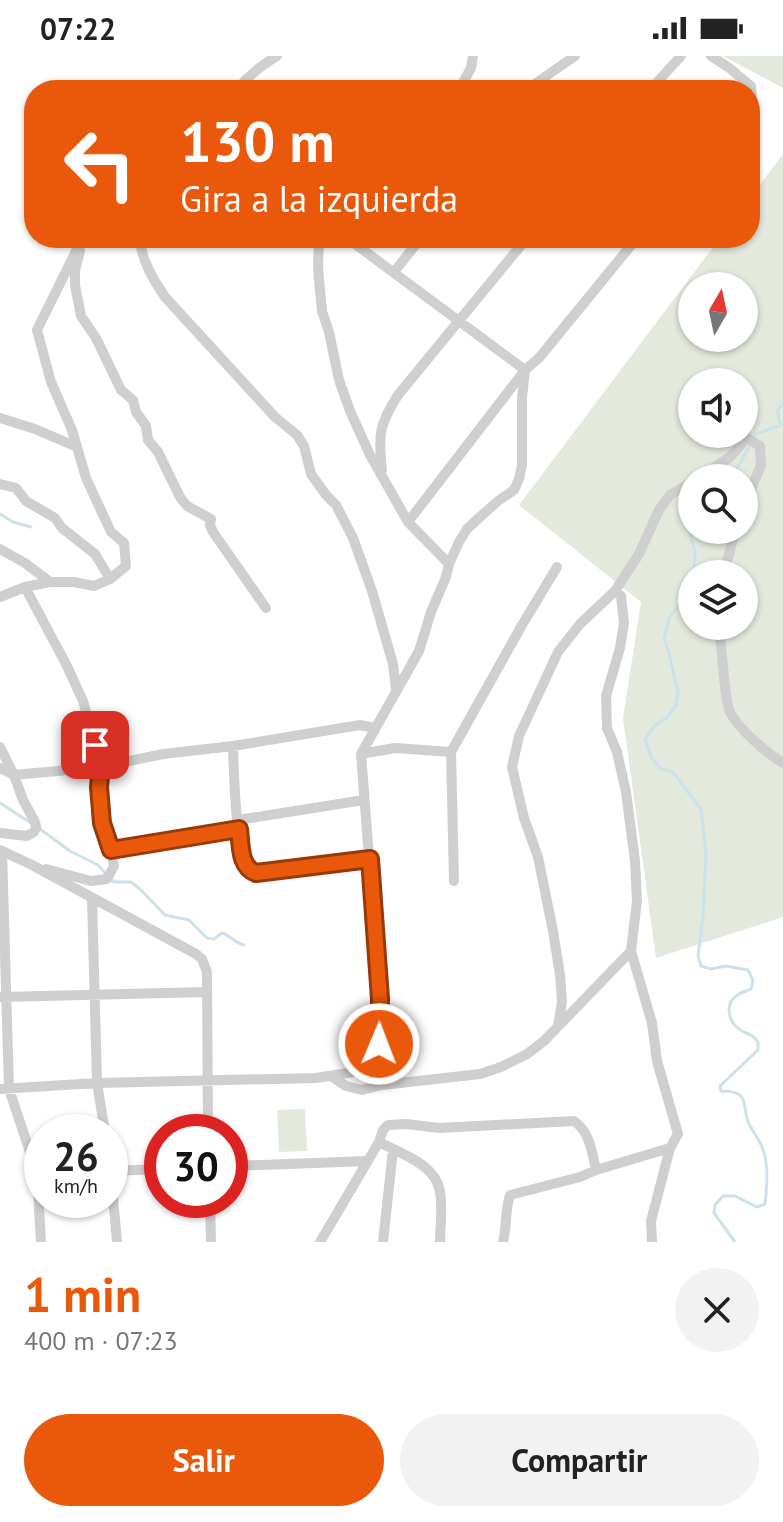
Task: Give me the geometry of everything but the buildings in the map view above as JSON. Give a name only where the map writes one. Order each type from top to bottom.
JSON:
[{"type":"street","points":[[244,80],[277,56]]},
{"type":"street","points":[[464,80],[473,56]]},
{"type":"street","points":[[541,80],[575,56]]},
{"type":"street","points":[[659,80],[681,56]]},
{"type":"street","points":[[711,56],[744,80]]},
{"type":"street","points":[[0,597],[50,582],[94,586],[110,579],[126,566],[124,543],[111,532],[86,478],[72,430],[51,382],[37,330],[79,248]]},
{"type":"street","points":[[82,248],[75,271],[81,316],[96,338],[121,390],[133,400],[136,412],[146,426],[148,440],[158,452],[180,497],[187,506],[211,519],[213,532],[266,608]]},
{"type":"street","points":[[141,248],[149,270],[165,297],[304,446],[311,474],[336,505],[353,538],[393,664],[396,690]]},
{"type":"street","points":[[319,248],[322,311],[339,380],[363,439],[408,522],[449,564]]},
{"type":"street","points":[[361,248],[525,370]]},
{"type":"street","points":[[394,272],[413,248]]},
{"type":"street","points":[[383,476],[380,432],[385,416],[398,395],[519,248]]},
{"type":"street","points":[[408,522],[525,370],[539,358],[629,248]]},
{"type":"street","points":[[4,1089],[331,1076],[360,1071],[374,1061],[380,1033],[380,999],[361,754],[419,651],[449,564],[467,529],[514,490],[519,479],[525,370]]},
{"type":"street","points":[[0,418],[77,447]]},
{"type":"street","points":[[719,464],[747,438],[760,446],[761,465],[758,472]]},
{"type":"street","points":[[0,484],[16,488],[26,501],[55,518],[62,528],[95,554],[110,579]]},
{"type":"street","points":[[558,1026],[562,1002],[553,931],[538,857],[524,818],[512,767],[519,736],[558,652],[580,624],[615,591],[639,554],[659,510],[670,495],[678,490]]},
{"type":"street","points":[[0,549],[50,582]]},
{"type":"street","points":[[454,881],[451,752],[557,567]]},
{"type":"street","points":[[25,587],[83,701],[101,767],[102,823],[114,866],[107,879],[91,881],[32,865]]},
{"type":"street","points":[[615,591],[621,596],[624,623],[606,696],[607,728],[623,779],[635,861],[637,901],[631,951],[652,1023],[657,1061],[678,1134],[670,1148],[651,1221],[652,1242]]},
{"type":"street","points":[[720,640],[729,713],[771,756],[783,763]]},
{"type":"street","points":[[0,768],[14,775],[101,767],[163,754],[360,725],[375,728]]},
{"type":"street","points":[[233,746],[238,825],[245,865],[250,871],[256,873],[370,859]]},
{"type":"street","points":[[0,747],[36,827],[27,836],[0,833]]},
{"type":"street","points":[[361,754],[395,748],[451,752]]},
{"type":"street","points":[[111,850],[364,800]]},
{"type":"street","points":[[24,1136],[4,1089],[1,851],[196,954],[206,965],[208,1114]]},
{"type":"street","points":[[92,899],[97,1083],[102,1114]]},
{"type":"street","points":[[331,1076],[346,1086],[362,1090],[480,1074],[501,1067],[544,1041],[631,951]]},
{"type":"street","points":[[3,997],[207,992]]},
{"type":"street","points":[[320,1242],[388,1125],[439,1128],[574,1121],[582,1127],[589,1140],[596,1170]]},
{"type":"street","points":[[379,1142],[417,1162],[437,1180],[440,1191],[440,1242]]},
{"type":"street","points":[[503,1242],[510,1195],[580,1177],[670,1148]]},
{"type":"street","points":[[383,1242],[393,1150]]},
{"type":"street","points":[[248,1165],[368,1161]]},
{"type":"street","points":[[41,1218],[41,1242]]},
{"type":"street","points":[[115,1218],[117,1242]]},
{"type":"street","points":[[210,1218],[211,1242]]},
{"type":"shaded area","points":[[723,56],[783,56],[783,88]]},
{"type":"shaded area","points":[[783,154],[783,917],[656,958],[623,718],[641,602],[519,505],[678,294],[678,352],[758,352],[758,272],[694,272],[712,248],[760,248],[760,185]]},
{"type":"shaded area","points":[[305,1109],[307,1151],[279,1152],[277,1110]]},
{"type":"waterway","points":[[740,464],[756,434],[781,425],[777,412],[783,403]]},
{"type":"waterway","points":[[0,514],[31,527]]},
{"type":"waterway","points":[[693,544],[695,560]]},
{"type":"waterway","points":[[678,607],[669,618],[664,639],[678,693],[676,705],[645,739],[651,757],[661,769],[673,772],[701,809],[706,853],[698,956],[701,966],[748,970],[753,980],[751,989],[740,993],[731,1002],[729,1013],[733,1023],[758,1042],[758,1050],[720,1086],[721,1091],[737,1093],[743,1100],[749,1124],[764,1153],[766,1190],[765,1204],[757,1207],[735,1196],[723,1196],[715,1205],[714,1213],[735,1242]]},
{"type":"waterway","points":[[0,803],[31,823]]},
{"type":"waterway","points":[[40,829],[70,851],[98,865],[106,874]]},
{"type":"waterway","points":[[111,880],[131,882],[165,915],[189,920],[207,938],[214,939],[222,933],[244,945]]},
{"type":"route","points":[[95,745],[101,767],[102,823],[111,850],[239,829],[245,865],[256,873],[370,859],[380,999],[379,1044]]}]
